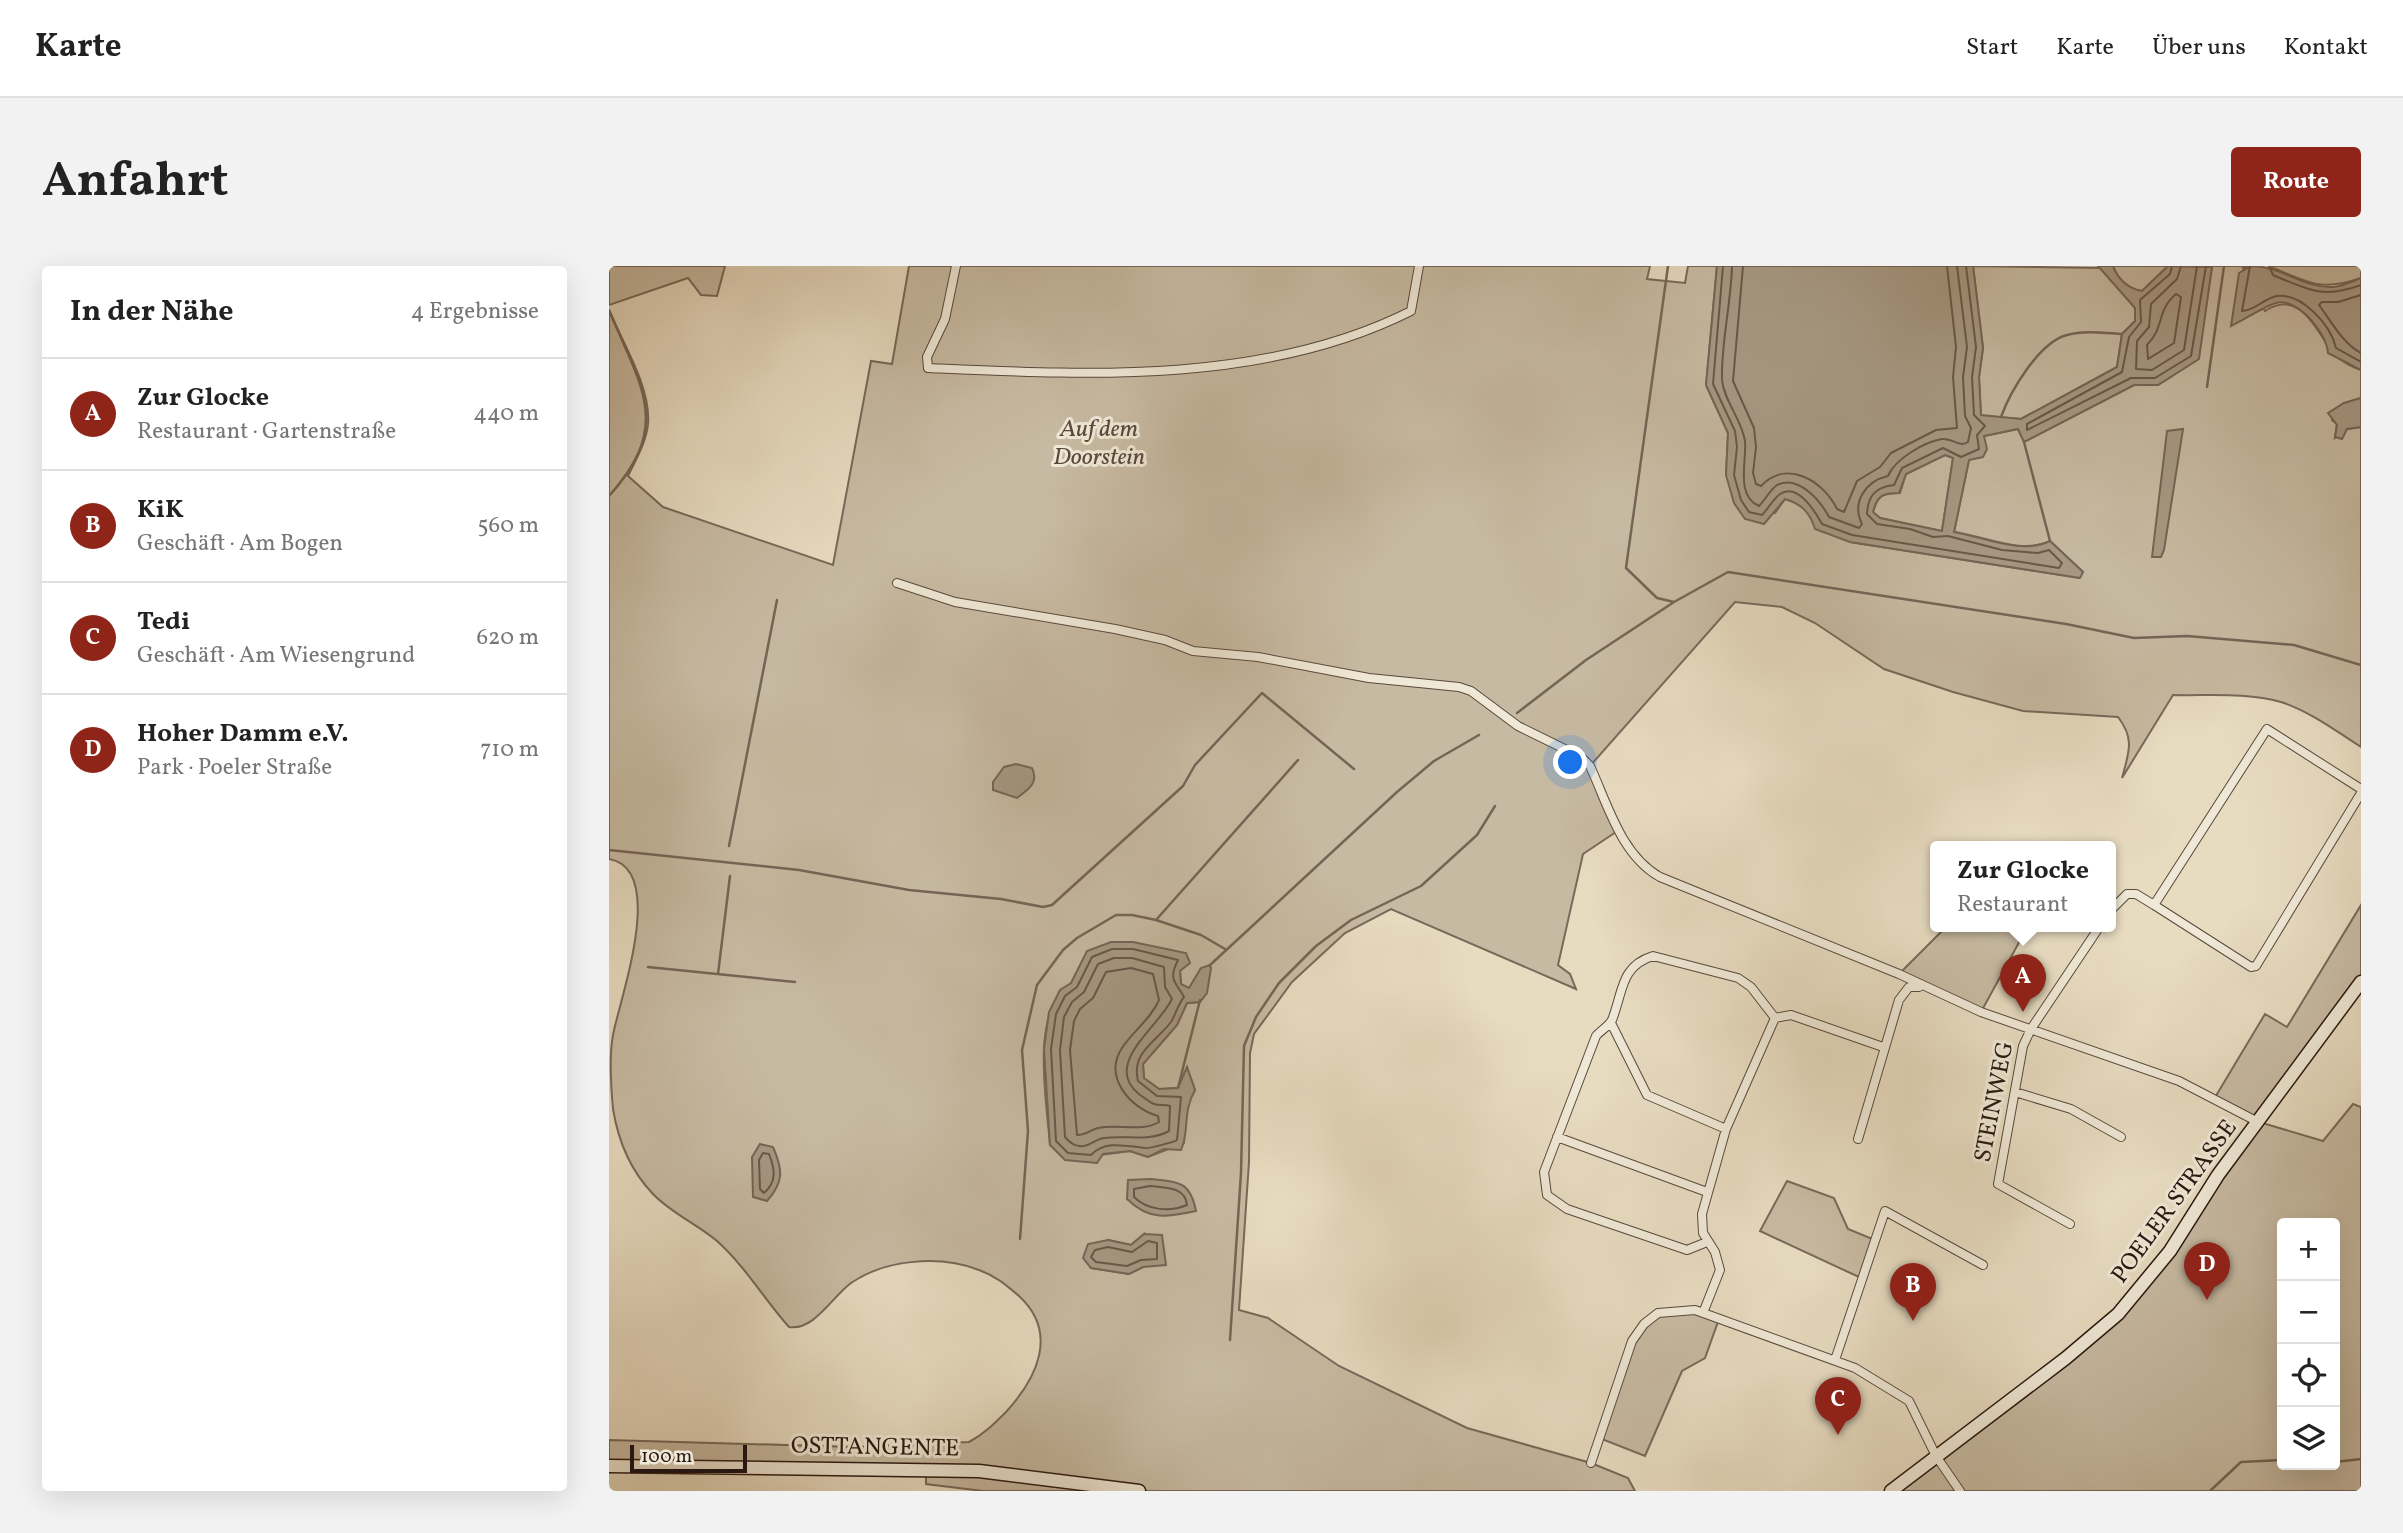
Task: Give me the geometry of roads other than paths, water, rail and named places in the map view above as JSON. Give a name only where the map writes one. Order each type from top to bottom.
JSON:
[{"type":"main road","name":"POELER STRASSE","points":[[1891,1491],[2066,1358],[2118,1314],[2169,1251],[2218,1175],[2361,982]]},
{"type":"main road","name":"OSTTANGENTE","points":[[609,1466],[979,1471],[1139,1491]]},
{"type":"street","points":[[956,266],[945,319],[926,357],[927,368],[1102,373],[1220,363],[1290,353],[1341,341],[1411,311],[1419,266]]},
{"type":"street","points":[[897,583],[955,602],[1115,629],[1165,640],[1193,651],[1258,657],[1369,678],[1471,691],[1505,718],[1581,757],[1590,766],[1619,830],[1643,868],[1899,974],[1922,987],[1981,1012],[2179,1081],[2258,1122]]},
{"type":"street","points":[[2116,905],[2127,894],[2136,894],[2251,967],[2256,966],[2361,791],[2267,729],[2154,905]]},
{"type":"street","name":"STEINWEG","points":[[2070,1224],[1998,1184],[2023,1046],[2031,1029],[2096,932]]},
{"type":"street","points":[[1707,1241],[1700,1247],[1687,1250],[1554,1202],[1547,1195],[1544,1172],[1596,1036],[1611,1023],[1627,974],[1641,960],[1653,956],[1738,978],[1751,986],[1775,1018]]},
{"type":"street","points":[[1858,1139],[1899,1000],[1909,987],[1922,987]]},
{"type":"street","points":[[1775,1018],[1791,1015],[1883,1047]]},
{"type":"street","points":[[1703,1313],[1720,1270],[1715,1252],[1707,1241],[1702,1214],[1707,1192],[1726,1129],[1775,1018]]},
{"type":"street","points":[[1611,1023],[1647,1095],[1726,1129]]},
{"type":"street","points":[[2015,1092],[2071,1109],[2121,1137]]},
{"type":"street","points":[[1557,1137],[1707,1192]]},
{"type":"street","points":[[1835,1360],[1885,1211],[1983,1265]]},
{"type":"street","points":[[1591,1463],[1632,1341],[1644,1324],[1658,1313],[1695,1310],[1835,1360],[1909,1401],[1936,1456],[1961,1491]]},
{"type":"water","points":[[1717,266],[1973,266],[1983,348],[1979,377],[1981,415],[2021,419],[2117,367],[2122,334],[2135,321],[2135,308],[2098,266],[2113,266],[2124,282],[2142,291],[2168,266],[2212,267],[2199,359],[2158,385],[2134,385],[2024,442],[2018,429],[1984,436],[1987,449],[1983,457],[1969,460],[1954,532],[2015,546],[2039,545],[2050,541],[2083,572],[2080,578],[1850,542],[1815,529],[1805,510],[1785,499],[1764,524],[1745,519],[1734,503],[1726,475],[1728,433],[1706,385]],"holes":[[[1945,455],[1953,458],[1942,531],[1880,518],[1873,512],[1881,496],[1899,493],[1906,474]]]},
{"type":"water","points":[[2251,266],[2273,270],[2323,287],[2337,286],[2361,278],[2361,370],[2328,353],[2317,327],[2302,311],[2285,303],[2265,307],[2231,326],[2239,273]]},
{"type":"water","points":[[2361,398],[2361,427],[2347,429],[2342,439],[2335,437],[2337,425],[2328,413],[2344,403]]},
{"type":"water","points":[[2183,429],[2164,550],[2161,557],[2152,557],[2167,431]]},
{"type":"water","points":[[1016,764],[1032,768],[1034,778],[1029,789],[1017,798],[993,790],[993,782],[1004,767]]},
{"type":"water","points":[[1111,942],[1133,942],[1186,953],[1190,963],[1180,971],[1181,984],[1189,988],[1201,968],[1210,965],[1207,993],[1200,1002],[1187,1003],[1177,1025],[1143,1064],[1144,1078],[1159,1089],[1178,1088],[1187,1067],[1195,1090],[1189,1106],[1184,1143],[1181,1150],[1164,1149],[1148,1157],[1130,1151],[1103,1154],[1097,1163],[1065,1160],[1050,1145],[1044,1049],[1049,1012],[1060,990],[1071,983],[1087,951]]},
{"type":"water","points":[[760,1144],[773,1147],[780,1169],[777,1188],[767,1201],[753,1197],[752,1157]]},
{"type":"water","points":[[1150,1179],[1181,1184],[1190,1193],[1196,1211],[1159,1216],[1135,1206],[1127,1199],[1128,1180]]},
{"type":"water","points":[[1144,1234],[1162,1235],[1166,1265],[1143,1267],[1129,1274],[1091,1268],[1083,1258],[1088,1244],[1108,1240],[1131,1245]]},
{"type":"waterway","points":[[1668,266],[1626,568],[1657,598],[1674,602]]},
{"type":"waterway","points":[[2207,387],[2224,266]]},
{"type":"waterway","points":[[609,310],[640,384],[646,426],[641,448],[629,471],[609,496]]},
{"type":"waterway","points":[[2001,417],[2027,369],[2036,357],[2056,340],[2080,333],[2122,334]]},
{"type":"waterway","points":[[2024,442],[2050,541]]},
{"type":"waterway","points":[[1517,713],[1586,660],[1674,602],[1728,572],[2066,624],[2134,638],[2187,636],[2294,645],[2361,665]]},
{"type":"waterway","points":[[729,846],[777,600]]},
{"type":"waterway","points":[[609,850],[799,870],[909,890],[1001,899],[1043,907],[1052,905],[1183,786],[1195,765],[1262,693],[1354,769]]},
{"type":"waterway","points":[[1209,966],[1397,792],[1434,761],[1479,735]]},
{"type":"waterway","points":[[1156,920],[1298,760]]},
{"type":"waterway","points":[[1230,1340],[1241,1173],[1244,1046],[1256,1017],[1279,983],[1316,946],[1351,920],[1421,886],[1477,835],[1495,806]]},
{"type":"waterway","points":[[718,974],[730,876]]},
{"type":"waterway","points":[[1020,1239],[1028,1131],[1022,1050],[1037,985],[1063,950],[1077,938],[1116,915],[1156,920],[1201,935],[1225,949]]},
{"type":"waterway","points":[[648,967],[795,982]]},
{"type":"waterway","points":[[1178,1088],[1200,1000]]},
{"type":"waterway","points":[[2340,1461],[2361,1459]]},
{"type":"waterway","points":[[2210,1491],[2241,1462],[2277,1460]]},
{"type":"place","name":"Zur Glocke","points":[[2023,1012]]},
{"type":"place","name":"Hoher Damm e.V.","points":[[2207,1300]]},
{"type":"place","name":"KiK","points":[[1913,1321]]},
{"type":"place","name":"Tedi","points":[[1838,1435]]},
{"type":"park label","name":"Auf dem Doorstein","points":[[1099,444]]}]
